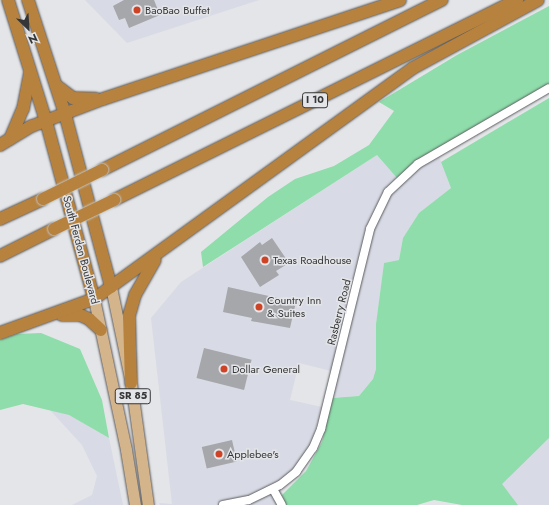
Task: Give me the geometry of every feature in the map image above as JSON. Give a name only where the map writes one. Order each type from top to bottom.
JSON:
[{"type":"highway","name":"South Ferdon Boulevard","points":[[8,0],[46,121],[94,300]]},
{"type":"highway","name":"South Ferdon Boulevard","points":[[28,0],[57,86],[111,287]]},
{"type":"highway","points":[[5,142],[46,121],[103,99],[400,0]]},
{"type":"highway","points":[[0,220],[442,0]]},
{"type":"highway","name":"I 10","points":[[0,256],[517,0]]},
{"type":"highway","points":[[0,333],[94,300],[158,256],[413,68],[538,0]]},
{"type":"highway","points":[[5,142],[23,109],[30,67]]},
{"type":"highway","points":[[57,86],[73,98],[103,99]]},
{"type":"highway","points":[[131,383],[129,316],[142,280],[158,256]]},
{"type":"highway","points":[[47,317],[80,315],[89,319],[101,330]]},
{"type":"main road","name":"South Ferdon Boulevard","points":[[111,287],[131,383],[148,505]]},
{"type":"main road","name":"South Ferdon Boulevard","points":[[94,300],[135,505]]},
{"type":"street","name":"Rasberry Road","points":[[223,505],[249,500],[273,489],[288,479],[302,464],[321,429],[370,229],[388,192],[418,164],[549,88]]},
{"type":"street","points":[[273,489],[282,505]]},
{"type":"shaded area","points":[[85,0],[259,0],[127,43]]},
{"type":"shaded area","points":[[438,154],[451,188],[419,213],[403,238],[399,260],[384,263],[376,324],[376,369],[373,379],[359,396],[324,398],[331,371],[299,363],[290,400],[322,407],[312,442],[280,489],[286,505],[160,505],[159,503],[172,504],[151,318],[181,282],[377,155],[397,178]]},
{"type":"shaded area","points":[[50,410],[69,415],[109,438],[123,505],[72,505],[92,495],[97,476],[82,445]]},
{"type":"shaded area","points":[[549,438],[549,505],[518,505],[501,484]]},
{"type":"green space","points":[[549,6],[549,88],[397,178],[377,155],[203,267],[201,252],[268,197],[295,179],[334,166],[369,145],[394,111],[379,102],[457,55]]},
{"type":"green space","points":[[549,98],[549,438],[502,484],[518,505],[462,505],[434,500],[417,505],[286,505],[282,495],[306,471],[322,442],[332,398],[359,396],[373,379],[376,369],[376,324],[384,263],[399,260],[403,238],[419,213],[451,188],[441,162]]},
{"type":"green space","points":[[41,333],[80,349],[102,400],[109,438],[69,415],[23,404],[0,410],[0,340],[17,334]]},
{"type":"building","name":"BaoBao Buffet","points":[[124,0],[154,0],[160,15],[129,28],[125,18],[119,20],[113,6]]},
{"type":"building","name":"Texas Roadhouse","points":[[272,238],[289,263],[276,271],[279,275],[260,287],[241,257],[260,242],[262,245]]},
{"type":"building","name":"Country Inn & Suites","points":[[228,287],[296,302],[290,328],[251,321],[252,318],[223,312]]},
{"type":"building","name":"Dollar General","points":[[204,348],[252,360],[244,390],[197,378]]},
{"type":"building","name":"Applebee's","points":[[232,440],[237,461],[207,468],[202,447]]},
{"type":"place","name":"BaoBao Buffet","points":[[137,10]]},
{"type":"place","name":"Texas Roadhouse","points":[[265,260]]},
{"type":"place","name":"Country Inn & Suites","points":[[259,307]]},
{"type":"place","name":"Dollar General","points":[[224,369]]},
{"type":"place","name":"Applebee's","points":[[219,454]]}]
